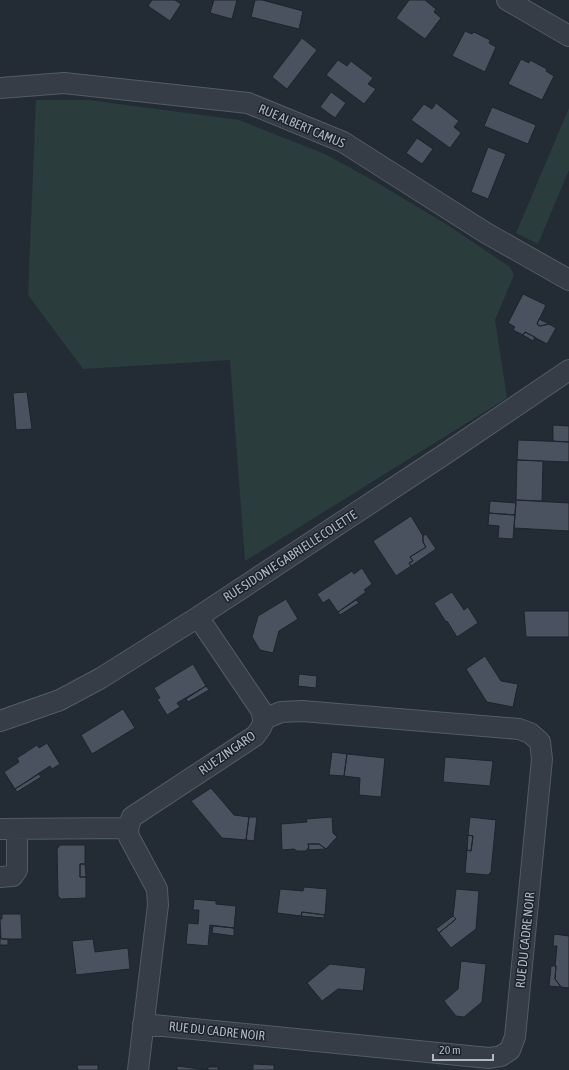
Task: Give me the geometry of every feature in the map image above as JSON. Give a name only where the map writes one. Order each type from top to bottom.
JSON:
[{"type":"street","points":[[507,0],[569,36]]},
{"type":"street","name":"RUE ALBERT CAMUS","points":[[0,88],[64,83],[248,103],[343,142],[486,233],[569,280]]},
{"type":"street","name":"RUE SIDONIE GABRIELLE COLETTE","points":[[0,722],[60,700],[101,678],[198,617],[448,452],[569,370]]},
{"type":"street","name":"RUE ZINGARO","points":[[128,828],[132,817],[255,736],[262,728],[264,720],[261,710],[198,617]]},
{"type":"street","name":"RUE DU CADRE NOIR","points":[[143,1024],[489,1058],[502,1056],[510,1050],[515,1037],[542,760],[540,742],[530,733],[519,729],[302,710],[282,712],[264,720]]},
{"type":"street","points":[[0,876],[13,876],[17,870],[9,829],[128,828],[129,837],[157,889],[158,905],[138,1070]]},
{"type":"shaded area","points":[[36,100],[89,100],[239,120],[325,154],[376,182],[446,224],[510,267],[514,275],[495,320],[507,398],[245,561],[230,360],[83,369],[28,295]]},
{"type":"shaded area","points":[[569,108],[569,170],[538,244],[516,233]]},
{"type":"building","points":[[152,0],[175,0],[181,4],[170,21],[148,6]]},
{"type":"building","points":[[214,0],[237,0],[232,19],[210,13]]},
{"type":"building","points":[[255,0],[262,0],[303,11],[299,29],[251,17]]},
{"type":"building","points":[[409,0],[425,0],[436,9],[434,12],[441,18],[425,39],[396,18]]},
{"type":"building","points":[[465,31],[472,34],[474,32],[490,40],[489,43],[496,47],[485,72],[452,56]]},
{"type":"building","points":[[302,38],[317,50],[287,89],[272,77]]},
{"type":"building","points":[[521,59],[529,63],[530,60],[547,69],[546,71],[554,76],[542,100],[508,84]]},
{"type":"building","points":[[338,60],[347,66],[351,61],[373,78],[368,84],[376,89],[364,104],[326,75]]},
{"type":"building","points":[[331,92],[346,103],[335,118],[320,107]]},
{"type":"building","points":[[436,103],[459,121],[454,127],[461,133],[450,148],[411,120],[424,104],[432,109]]},
{"type":"building","points":[[492,107],[536,125],[528,144],[484,126]]},
{"type":"building","points":[[417,138],[433,149],[422,164],[406,153]]},
{"type":"building","points":[[488,147],[506,154],[488,199],[471,192]]},
{"type":"building","points":[[523,294],[546,305],[537,324],[540,326],[549,324],[556,328],[547,344],[525,332],[523,335],[513,330],[515,327],[508,323]]},
{"type":"building","points":[[539,319],[549,324],[540,326],[537,324]]},
{"type":"building","points":[[525,332],[535,337],[533,341],[523,335]]},
{"type":"building","points":[[27,392],[32,429],[16,430],[13,393]]},
{"type":"building","points":[[553,425],[569,426],[569,442],[553,441]]},
{"type":"building","points":[[518,440],[569,442],[569,462],[517,460]]},
{"type":"building","points":[[517,460],[543,461],[542,501],[516,500]]},
{"type":"building","points":[[516,500],[569,503],[569,531],[514,528]]},
{"type":"building","points":[[490,501],[516,503],[515,515],[489,513]]},
{"type":"building","points":[[489,513],[515,515],[513,539],[498,538],[499,526],[488,525]]},
{"type":"building","points":[[411,516],[423,536],[423,542],[426,547],[410,557],[413,561],[409,563],[411,566],[396,576],[373,541]]},
{"type":"building","points":[[426,534],[436,549],[411,566],[409,563],[413,561],[410,557],[426,547],[423,542],[423,536]]},
{"type":"building","points":[[362,568],[372,584],[364,590],[366,592],[338,612],[329,599],[323,603],[317,594],[352,571],[354,574]]},
{"type":"building","points":[[452,592],[464,610],[468,607],[478,623],[457,637],[434,603]]},
{"type":"building","points":[[286,599],[298,619],[279,631],[273,653],[260,650],[252,637],[258,616]]},
{"type":"building","points":[[356,600],[359,603],[340,615],[338,612]]},
{"type":"building","points":[[524,611],[569,611],[569,637],[526,637]]},
{"type":"building","points":[[485,656],[501,681],[518,684],[513,707],[487,702],[466,669]]},
{"type":"building","points":[[193,664],[206,686],[177,703],[180,707],[167,715],[157,699],[160,698],[154,688]]},
{"type":"building","points":[[299,674],[317,676],[316,688],[298,686]]},
{"type":"building","points":[[206,686],[209,690],[188,702],[186,699]]},
{"type":"building","points":[[123,709],[135,728],[92,754],[81,735]]},
{"type":"building","points":[[47,743],[60,764],[52,769],[50,766],[15,789],[4,772],[19,762],[17,758],[37,745],[39,748]]},
{"type":"building","points":[[332,752],[347,754],[344,776],[329,775]]},
{"type":"building","points":[[347,754],[385,758],[381,797],[359,795],[360,778],[344,776]]},
{"type":"building","points":[[445,757],[493,761],[490,786],[443,782]]},
{"type":"building","points":[[39,774],[41,777],[17,792],[15,789]]},
{"type":"building","points":[[211,788],[234,815],[249,817],[246,840],[222,838],[191,801]]},
{"type":"building","points":[[249,817],[257,817],[254,841],[246,840]]},
{"type":"building","points":[[332,817],[333,833],[337,837],[326,849],[319,844],[308,844],[309,847],[306,851],[297,851],[294,849],[282,850],[281,824],[307,822],[306,819]]},
{"type":"building","points":[[470,817],[496,820],[491,872],[488,875],[465,873],[467,850],[471,851],[473,836],[468,835]]},
{"type":"building","points":[[468,835],[473,836],[471,851],[467,850]]},
{"type":"building","points":[[308,844],[319,844],[326,849],[309,850]]},
{"type":"building","points":[[60,845],[85,845],[85,864],[80,864],[80,877],[86,877],[86,898],[61,899],[58,896],[57,849]]},
{"type":"building","points":[[80,864],[85,864],[86,877],[80,877]]},
{"type":"building","points":[[304,887],[327,889],[325,915],[302,912],[301,916],[277,913],[280,889],[303,891]]},
{"type":"building","points":[[456,889],[479,891],[476,929],[451,948],[439,933],[456,919],[453,916]]},
{"type":"building","points":[[194,899],[216,901],[216,904],[236,906],[234,928],[210,925],[208,946],[186,944],[188,923],[198,924],[199,910],[193,910]]},
{"type":"building","points":[[302,912],[325,915],[324,918],[301,916]]},
{"type":"building","points":[[2,914],[21,914],[22,939],[1,939],[0,919],[2,919]]},
{"type":"building","points":[[453,916],[456,919],[439,933],[436,929]]},
{"type":"building","points":[[213,926],[234,928],[234,936],[212,933]]},
{"type":"building","points":[[554,934],[569,936],[569,988],[561,987],[555,979],[557,946],[553,946]]},
{"type":"building","points":[[0,936],[1,939],[8,939],[8,945],[0,945]]},
{"type":"building","points":[[93,939],[95,952],[128,948],[130,969],[76,975],[72,941]]},
{"type":"building","points":[[461,961],[486,964],[482,1002],[464,1017],[456,1016],[444,1001],[458,989]]},
{"type":"building","points":[[330,964],[366,968],[363,991],[338,989],[322,1001],[307,983]]},
{"type":"building","points":[[551,966],[556,966],[555,979],[561,987],[549,986]]},
{"type":"building","points":[[253,1064],[274,1065],[274,1070],[253,1070]]},
{"type":"building","points":[[77,1065],[98,1065],[98,1070],[78,1070]]},
{"type":"building","points":[[177,1066],[208,1070],[177,1070]]},
{"type":"building","points":[[208,1067],[218,1067],[218,1070],[208,1070]]}]
